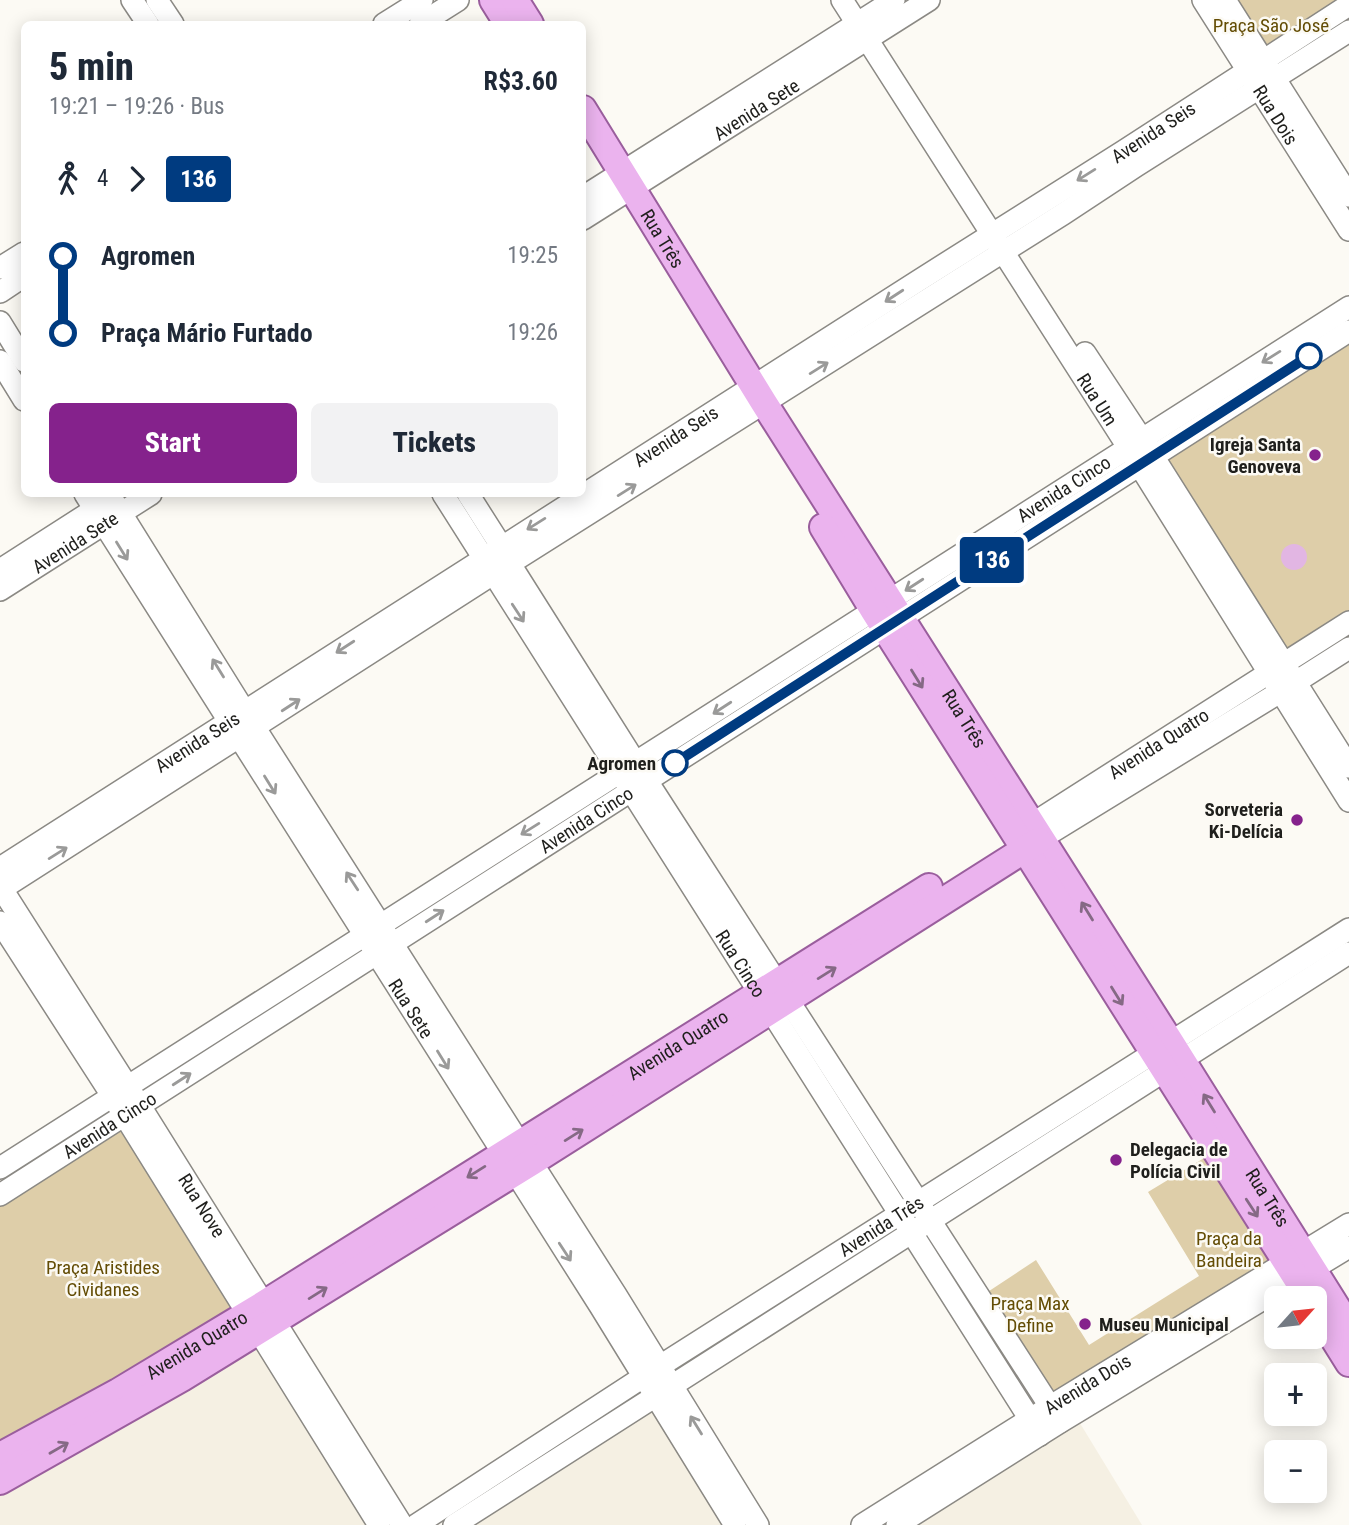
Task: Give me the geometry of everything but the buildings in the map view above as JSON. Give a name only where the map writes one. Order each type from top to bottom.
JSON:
[{"type":"main road","points":[[493,0],[506,21]]},
{"type":"main road","points":[[515,0],[528,21]]},
{"type":"main road","name":"Rua Três","points":[[586,115],[620,185],[888,615],[1302,1272],[1349,1327]]},
{"type":"main road","name":"Rua Três","points":[[586,146],[620,185]]},
{"type":"main road","name":"Avenida Quatro","points":[[5,1461],[182,1378],[261,1317],[1029,836]]},
{"type":"main road","points":[[1327,1328],[1349,1363]]},
{"type":"street","points":[[132,0],[146,21]]},
{"type":"street","points":[[157,0],[171,21]]},
{"type":"street","points":[[389,21],[422,0]]},
{"type":"street","points":[[425,21],[458,0]]},
{"type":"street","name":"Rua Um","points":[[842,0],[866,22],[1141,452],[1276,669],[1349,767]]},
{"type":"street","name":"Avenida Sete","points":[[586,216],[620,185],[866,22],[894,0]]},
{"type":"street","name":"Avenida Sete","points":[[866,22],[929,0]]},
{"type":"street","name":"Rua Dois","points":[[1203,0],[1261,74],[1349,196]]},
{"type":"street","name":"Rua Dois","points":[[1225,0],[1261,74],[1349,230]]},
{"type":"street","name":"Avenida Seis","points":[[1261,74],[1349,5]]},
{"type":"street","name":"Avenida Seis","points":[[1,883],[86,824],[497,560],[1003,240],[1124,151],[1261,74],[1349,31]]},
{"type":"street","name":"Avenida Sete","points":[[586,196],[620,185]]},
{"type":"street","points":[[0,268],[21,255]]},
{"type":"street","points":[[0,292],[21,278]]},
{"type":"street","name":"Avenida Cinco","points":[[0,1195],[132,1111],[281,1003],[1141,452],[1349,307]]},
{"type":"street","points":[[0,322],[21,356]]},
{"type":"street","name":"Avenida Cinco","points":[[1141,452],[1349,331]]},
{"type":"street","points":[[0,361],[21,395]]},
{"type":"street","name":"Avenida Sete","points":[[0,570],[106,503],[136,497]]},
{"type":"street","name":"Rua Cinco","points":[[445,497],[497,560],[774,996],[918,1203],[1056,1414]]},
{"type":"street","name":"Rua Cinco","points":[[469,497],[497,560]]},
{"type":"street","name":"Avenida Sete","points":[[0,590],[106,503]]},
{"type":"street","name":"Rua Sete","points":[[106,503],[181,627],[608,1301],[744,1521]]},
{"type":"street","name":"Avenida Quatro","points":[[1029,836],[1349,622]]},
{"type":"street","name":"Avenida Quatro","points":[[1029,836],[1288,687],[1349,648]]},
{"type":"street","name":"Rua Um","points":[[1288,687],[1349,801]]},
{"type":"street","name":"Rua Nove","points":[[1,883],[120,1092],[261,1317],[402,1525]]},
{"type":"street","name":"Rua Nove","points":[[0,922],[120,1092]]},
{"type":"street","name":"Avenida Três","points":[[416,1525],[652,1371],[905,1224],[930,1222],[1349,929]]},
{"type":"street","name":"Avenida Três","points":[[454,1525],[664,1390],[905,1224],[918,1203],[1349,953]]},
{"type":"street","name":"Rua Cinco","points":[[774,996],[905,1224],[1035,1427]]},
{"type":"street","name":"Avenida Cinco","points":[[0,1168],[120,1092],[281,1003]]},
{"type":"street","name":"Avenida Dois","points":[[1302,1272],[1349,1224]]},
{"type":"street","name":"Avenida Dois","points":[[862,1525],[1349,1247]]},
{"type":"street","name":"Rua Nove","points":[[261,1317],[379,1525]]},
{"type":"street","name":"Avenida Dois","points":[[897,1525],[1035,1427]]},
{"type":"shaded area","points":[[1294,544],[1303,548],[1307,557],[1303,566],[1294,570],[1285,566],[1281,557],[1285,548]]},
{"type":"shaded area","points":[[257,1332],[379,1525],[0,1525],[0,1485]]},
{"type":"shaded area","points":[[655,1399],[732,1525],[455,1525]]},
{"type":"shaded area","points":[[1075,1415],[1142,1525],[900,1525]]},
{"type":"green space","name":"Praça São José","points":[[1225,0],[1349,0],[1264,60]]},
{"type":"green space","points":[[1349,332],[1349,621],[1283,663],[1154,456]]},
{"type":"green space","name":"Praça Aristides Cividanes","points":[[124,1116],[248,1314],[0,1443],[0,1195]]},
{"type":"green space","name":"Praça da Bandeira","points":[[1214,1152],[1286,1264],[1051,1406],[980,1297],[1036,1260],[1089,1345],[1199,1276],[1148,1192]]},
{"type":"bus line","name":"136","points":[[675,763],[1309,356]]},
{"type":"place","name":"Igreja Santa Genoveva","points":[[1315,455]]},
{"type":"place","name":"Agromen","points":[[675,763]]},
{"type":"place","name":"Sorveteria Ki-Delícia","points":[[1297,820]]},
{"type":"place","name":"Delegacia de Polícia Civil","points":[[1116,1160]]},
{"type":"place","name":"Museu Municipal","points":[[1085,1324]]},
{"type":"park label","name":"Praça Max Define","points":[[1030,1314]]}]
